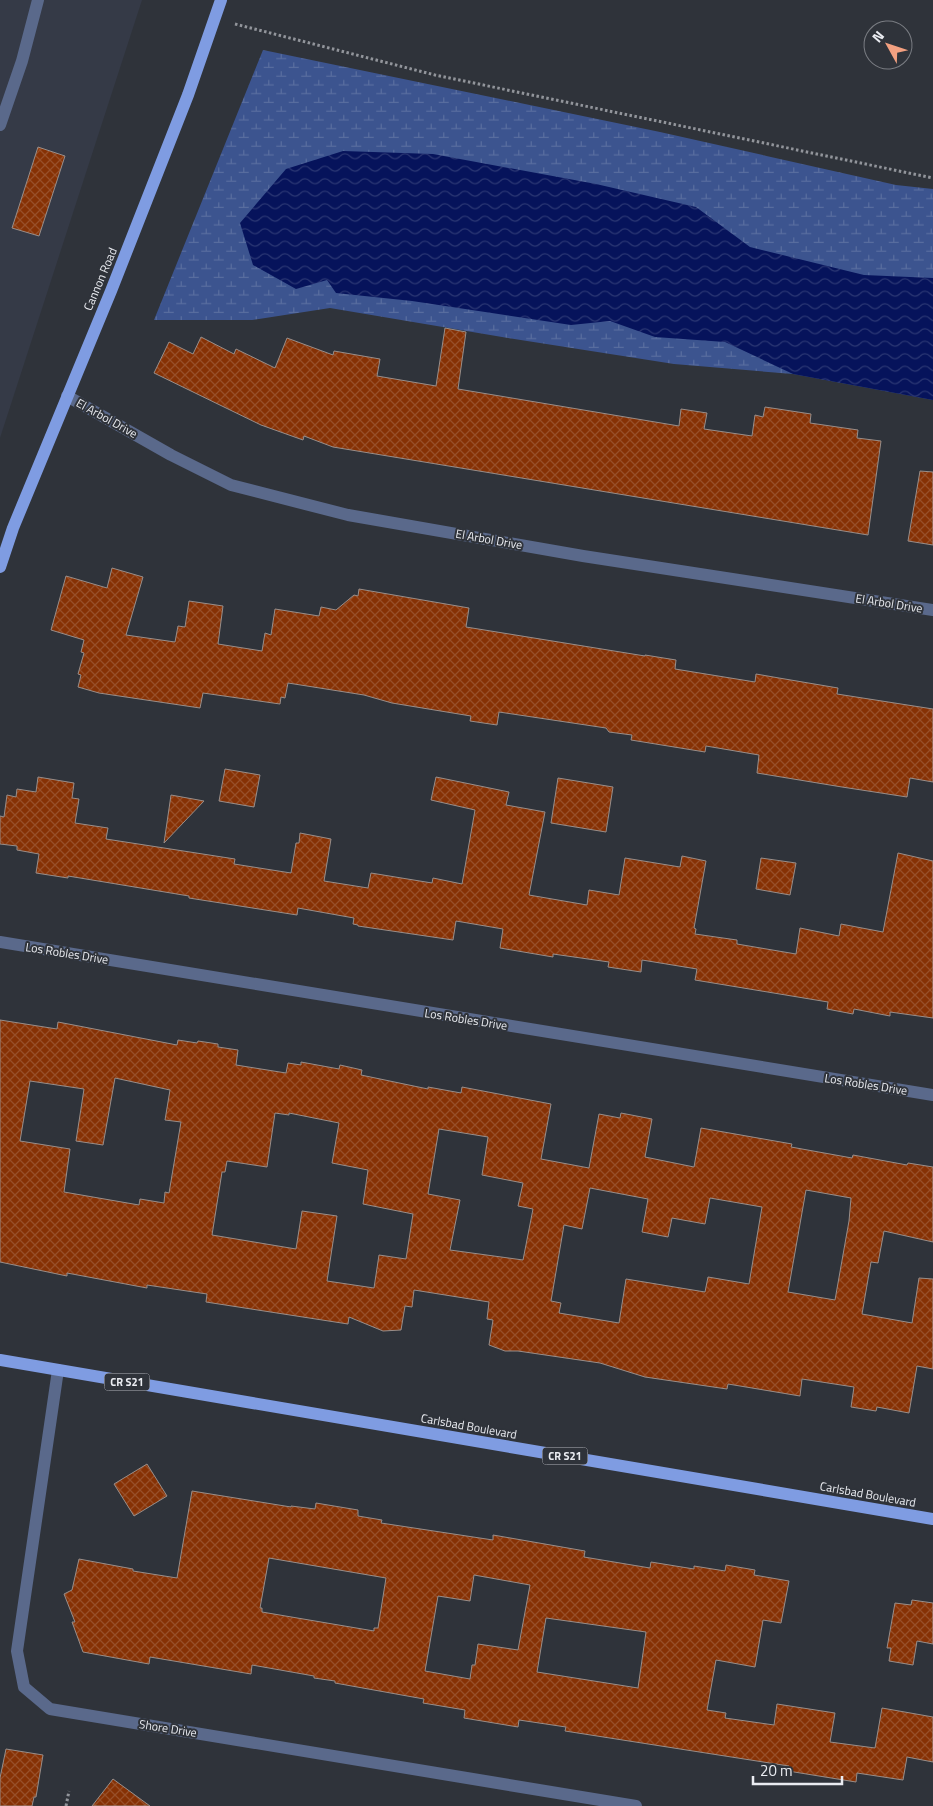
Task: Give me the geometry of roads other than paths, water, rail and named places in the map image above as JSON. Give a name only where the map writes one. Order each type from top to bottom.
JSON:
[{"type":"main road","name":"Cannon Road","points":[[0,567],[12,528],[68,396],[188,95],[221,0]]},
{"type":"main road","name":"Carlsbad Boulevard","points":[[0,1360],[933,1519]]},
{"type":"street","points":[[0,125],[22,61],[38,0]]},
{"type":"street","name":"El Arbol Drive","points":[[68,396],[171,455],[232,485],[348,515],[582,556],[933,610]]},
{"type":"street","name":"Los Robles Drive","points":[[0,942],[933,1095]]},
{"type":"street","name":"Shore Drive","points":[[58,1370],[16,1651],[24,1687],[50,1709],[636,1806]]},
{"type":"water","points":[[343,151],[433,154],[596,184],[696,207],[750,247],[864,275],[933,278],[933,400],[793,374],[725,342],[655,337],[610,321],[571,325],[412,301],[336,293],[327,280],[296,289],[253,265],[240,223],[286,169]]}]
